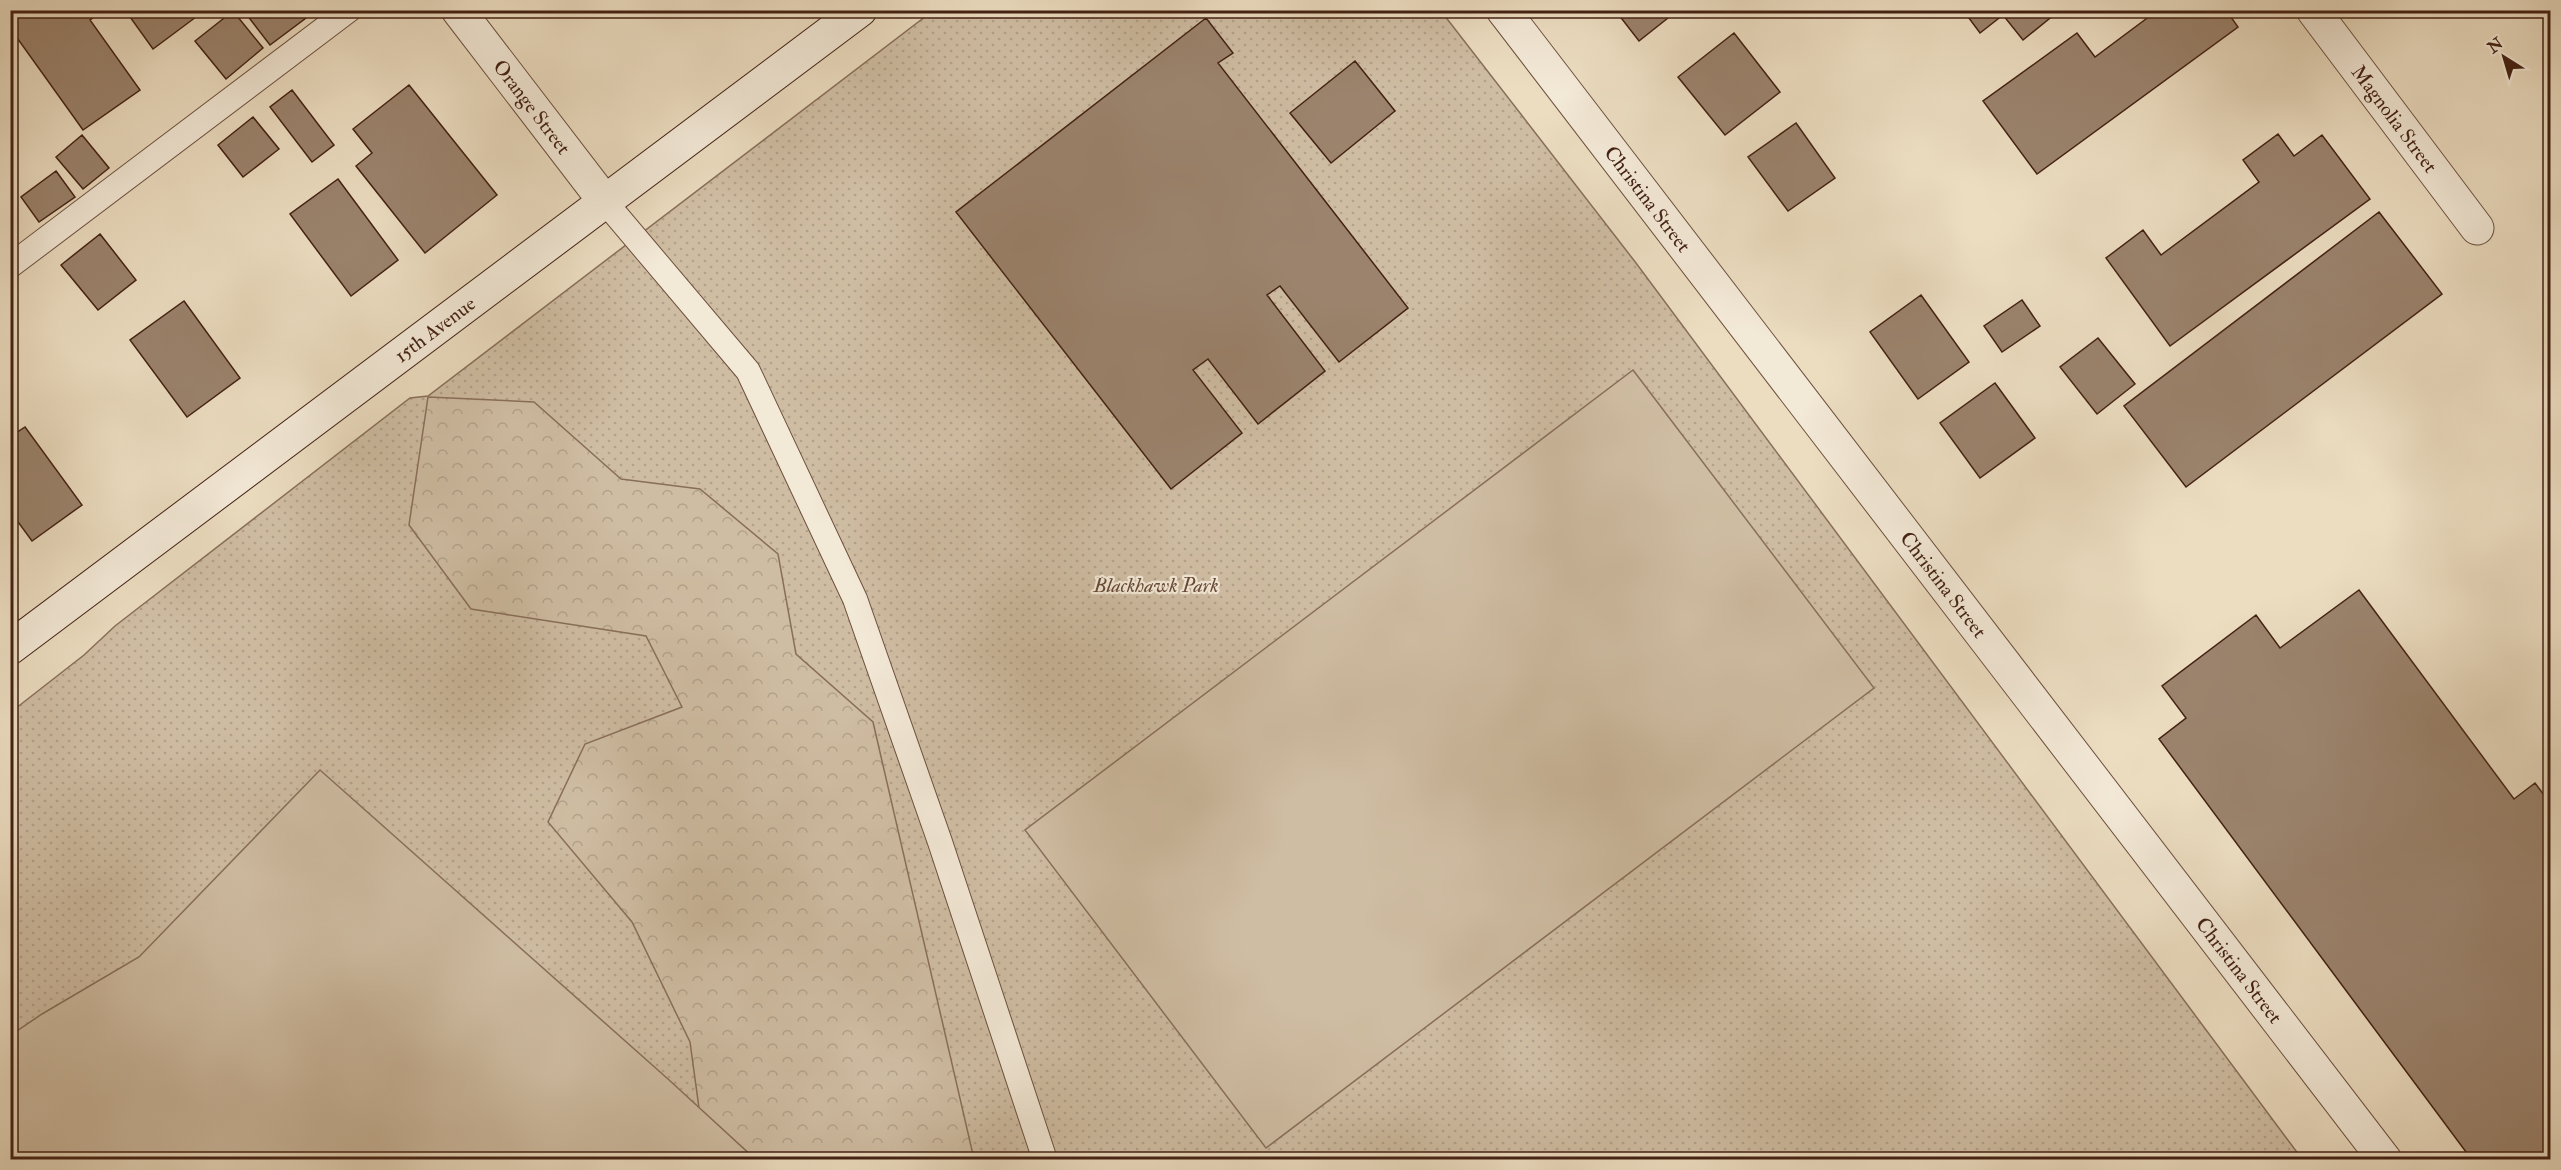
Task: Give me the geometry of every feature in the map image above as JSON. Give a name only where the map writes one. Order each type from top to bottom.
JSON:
[{"type":"street","name":"Orange Street","points":[[458,10],[606,203]]},
{"type":"street","name":"15th Avenue","points":[[10,648],[606,203],[860,10]]},
{"type":"street","name":"Christina Street","points":[[1503,10],[2372,1155]]},
{"type":"street","name":"Magnolia Street","points":[[2313,10],[2477,228]]},
{"type":"lane","points":[[10,266],[349,10]]},
{"type":"lane","points":[[606,203],[748,371],[855,599],[940,842],[1045,1160]]},
{"type":"green space","name":"Blackhawk Park","points":[[934,10],[1441,11],[1636,263],[2302,1159],[11,1160],[11,712],[84,655],[115,626],[410,398],[428,396]]},
{"type":"green space","points":[[1633,370],[1874,688],[1266,1148],[1025,830]]},
{"type":"green space","points":[[428,397],[534,402],[621,479],[700,489],[778,554],[796,654],[873,722],[974,1159],[755,1159],[699,1108],[690,1042],[632,922],[548,822],[585,744],[682,707],[646,636],[471,609],[409,525]]},
{"type":"green space","points":[[320,770],[755,1159],[11,1159],[11,1035],[42,1014],[139,957]]},
{"type":"building","points":[[10,10],[99,10],[100,13],[90,20],[140,90],[83,130],[10,28]]},
{"type":"building","points":[[125,10],[203,10],[204,11],[153,49]]},
{"type":"building","points":[[243,10],[301,10],[306,18],[270,45]]},
{"type":"building","points":[[1615,10],[1678,10],[1639,41]]},
{"type":"building","points":[[1963,10],[2060,10],[2023,40],[2003,15],[1980,33]]},
{"type":"building","points":[[2158,10],[2226,10],[2238,27],[2037,174],[1983,101],[2077,33],[2095,57]]},
{"type":"building","points":[[233,11],[263,48],[226,79],[195,41]]},
{"type":"building","points":[[1206,18],[1233,53],[1218,63],[1408,308],[1339,362],[1280,286],[1267,295],[1325,371],[1258,424],[1208,359],[1193,370],[1242,433],[1171,489],[956,212]]},
{"type":"building","points":[[1734,33],[1780,92],[1725,135],[1678,77]]},
{"type":"building","points":[[1355,61],[1395,111],[1331,163],[1290,113]]},
{"type":"building","points":[[409,85],[497,195],[425,253],[356,166],[372,153],[353,129]]},
{"type":"building","points":[[292,90],[334,145],[312,162],[270,107]]},
{"type":"building","points":[[253,117],[279,149],[243,177],[218,145]]},
{"type":"building","points":[[1796,123],[1835,178],[1788,211],[1748,157]]},
{"type":"building","points":[[2278,134],[2294,156],[2322,135],[2370,199],[2170,346],[2106,258],[2143,230],[2161,255],[2259,182],[2243,160]]},
{"type":"building","points":[[82,135],[109,168],[83,189],[56,157]]},
{"type":"building","points":[[56,171],[75,197],[39,222],[21,197]]},
{"type":"building","points":[[338,179],[398,260],[351,296],[290,214]]},
{"type":"building","points":[[2379,212],[2442,294],[2186,487],[2124,406]]},
{"type":"building","points":[[100,234],[136,280],[98,310],[61,265]]},
{"type":"building","points":[[1921,295],[1969,362],[1918,399],[1870,332]]},
{"type":"building","points":[[2022,300],[2040,326],[2002,352],[1984,326]]},
{"type":"building","points":[[184,301],[240,378],[187,417],[130,340]]},
{"type":"building","points":[[2098,338],[2135,384],[2097,414],[2060,367]]},
{"type":"building","points":[[1995,383],[2035,438],[1980,478],[1940,423]]},
{"type":"building","points":[[25,427],[82,505],[32,541],[10,511],[10,437]]},
{"type":"building","points":[[2359,590],[2514,799],[2535,783],[2550,803],[2550,1160],[2472,1160],[2159,739],[2186,718],[2162,686],[2256,615],[2280,648]]}]
